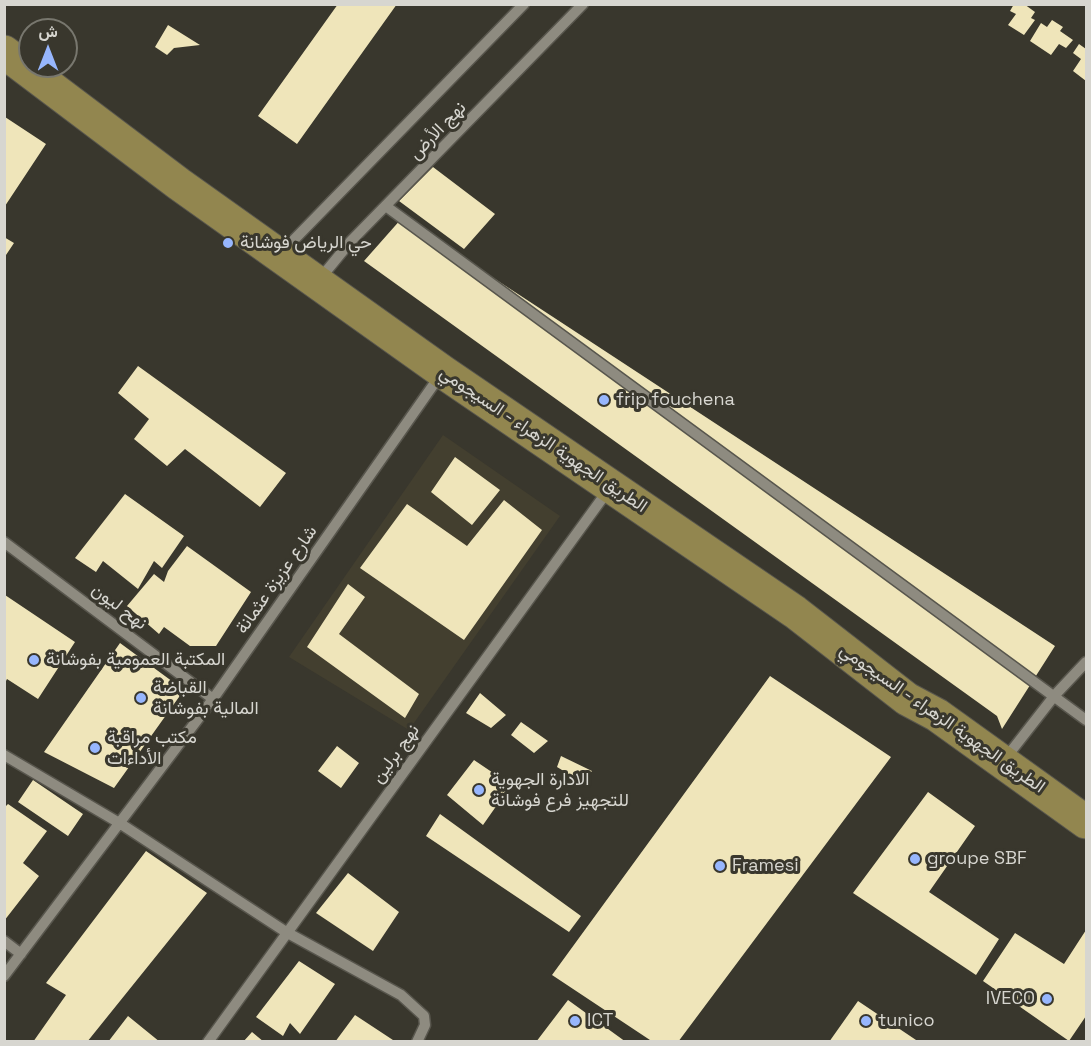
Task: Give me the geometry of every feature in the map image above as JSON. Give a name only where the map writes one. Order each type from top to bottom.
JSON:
[{"type":"main road","name":"الطريق الجهوية الزهراء - السيجومي","points":[[4,52],[179,184],[443,372],[795,612],[907,699],[937,716],[1004,762],[1086,822]]},
{"type":"street","name":"نهج الأرض","points":[[279,255],[524,4]]},
{"type":"street","name":"نهج الأرض","points":[[317,282],[351,241],[387,207],[583,4]]},
{"type":"street","points":[[387,207],[1056,695],[1086,720]]},
{"type":"street","name":"شارع عزيزة عثمانة","points":[[4,976],[121,824],[213,699],[443,372]]},
{"type":"street","name":"نهج برلين","points":[[208,1041],[611,487]]},
{"type":"street","name":"نهح ليون","points":[[4,542],[213,699]]},
{"type":"street","points":[[1004,762],[1056,695],[1086,662]]},
{"type":"street","points":[[4,755],[121,824],[286,932],[401,995],[424,1016],[425,1025],[417,1041]]},
{"type":"street","points":[[4,941],[21,954]]},
{"type":"shaded area","points":[[443,435],[560,516],[409,730],[289,657]]},
{"type":"building","points":[[338,4],[397,4],[297,144],[258,116]]},
{"type":"building","points":[[1014,4],[1024,4],[1035,12],[1031,18],[1035,20],[1024,35],[1008,25],[1016,14],[1010,11]]},
{"type":"building","points":[[1052,20],[1063,27],[1060,31],[1073,40],[1066,48],[1059,44],[1051,55],[1030,41],[1041,23],[1047,27]]},
{"type":"building","points":[[168,25],[200,45],[174,48],[167,55],[155,47]]},
{"type":"building","points":[[1079,44],[1086,49],[1086,81],[1073,71],[1081,59],[1073,53]]},
{"type":"building","points":[[5,117],[46,144],[5,206]]},
{"type":"building","points":[[433,167],[495,214],[464,249],[399,201]]},
{"type":"building","points":[[402,218],[1055,646],[1002,729],[997,716],[364,261]]},
{"type":"building","points":[[4,237],[14,243],[4,258]]},
{"type":"building","points":[[138,366],[286,473],[260,507],[185,449],[167,466],[134,439],[149,419],[118,393]]},
{"type":"building","points":[[455,457],[500,490],[472,525],[431,492]]},
{"type":"building","points":[[125,494],[184,536],[162,568],[154,561],[138,589],[103,561],[96,572],[75,558]]},
{"type":"building","points":[[504,500],[542,530],[464,640],[360,568],[407,504],[467,546]]},
{"type":"building","points":[[187,546],[251,592],[216,646],[190,646],[164,627],[159,634],[127,606],[154,574],[164,582],[168,571]]},
{"type":"building","points":[[348,584],[365,597],[339,634],[419,694],[405,718],[307,647]]},
{"type":"building","name":"المكتبة العمومية بفوشانة","points":[[5,595],[75,642],[38,699],[7,679],[5,683]]},
{"type":"building","points":[[120,643],[184,690],[114,788],[44,752]]},
{"type":"building","name":"Framesi","points":[[770,676],[891,757],[678,1042],[653,1042],[552,975]]},
{"type":"building","points":[[480,693],[506,715],[491,728],[466,713]]},
{"type":"building","points":[[521,722],[548,741],[534,753],[511,735]]},
{"type":"building","points":[[337,746],[359,763],[341,788],[318,771]]},
{"type":"building","points":[[561,756],[592,771],[582,782],[557,767]]},
{"type":"building","name":"الادارة الجهوية للتجهيز فرع فوشانة","points":[[474,760],[511,785],[483,825],[447,795]]},
{"type":"building","points":[[33,780],[83,814],[68,836],[18,802]]},
{"type":"building","name":"groupe SBF","points":[[928,792],[975,826],[929,892],[999,939],[976,975],[853,893]]},
{"type":"building","points":[[8,804],[47,831],[23,863],[39,876],[4,921],[4,808]]},
{"type":"building","points":[[440,814],[581,916],[569,932],[426,836]]},
{"type":"building","points":[[146,851],[207,893],[87,1042],[33,1042],[66,995],[46,983]]},
{"type":"building","points":[[348,873],[399,912],[373,951],[316,913]]},
{"type":"building","name":"IVECO","points":[[1086,930],[1086,1016],[1069,1041],[983,981],[1015,933],[1064,964]]},
{"type":"building","points":[[299,961],[335,984],[300,1034],[290,1023],[283,1036],[256,1017]]},
{"type":"building","name":"ICT","points":[[568,1000],[626,1042],[536,1042]]},
{"type":"building","name":"tunico","points":[[858,1001],[919,1042],[829,1042]]},
{"type":"building","points":[[355,1015],[396,1042],[335,1042]]},
{"type":"building","points":[[128,1016],[160,1042],[108,1042]]},
{"type":"building","points":[[252,1032],[264,1042],[243,1042]]},
{"type":"place","name":"حي الرياض فوشانة","points":[[228,243]]},
{"type":"place","name":"frip fouchena","points":[[604,400]]},
{"type":"place","name":"المكتبة العمومية بفوشانة","points":[[34,660]]},
{"type":"place","name":"القباضة المالية بفوشانة","points":[[141,698]]},
{"type":"place","name":"مكتب مراقبة الأداءات","points":[[95,748]]},
{"type":"place","name":"الادارة الجهوية للتجهيز فرع فوشانة","points":[[479,790]]},
{"type":"place","name":"groupe SBF","points":[[915,859]]},
{"type":"place","name":"Framesi","points":[[720,866]]},
{"type":"place","name":"IVECO","points":[[1047,999]]},
{"type":"place","name":"ICT","points":[[575,1021]]},
{"type":"place","name":"tunico","points":[[866,1021]]}]
